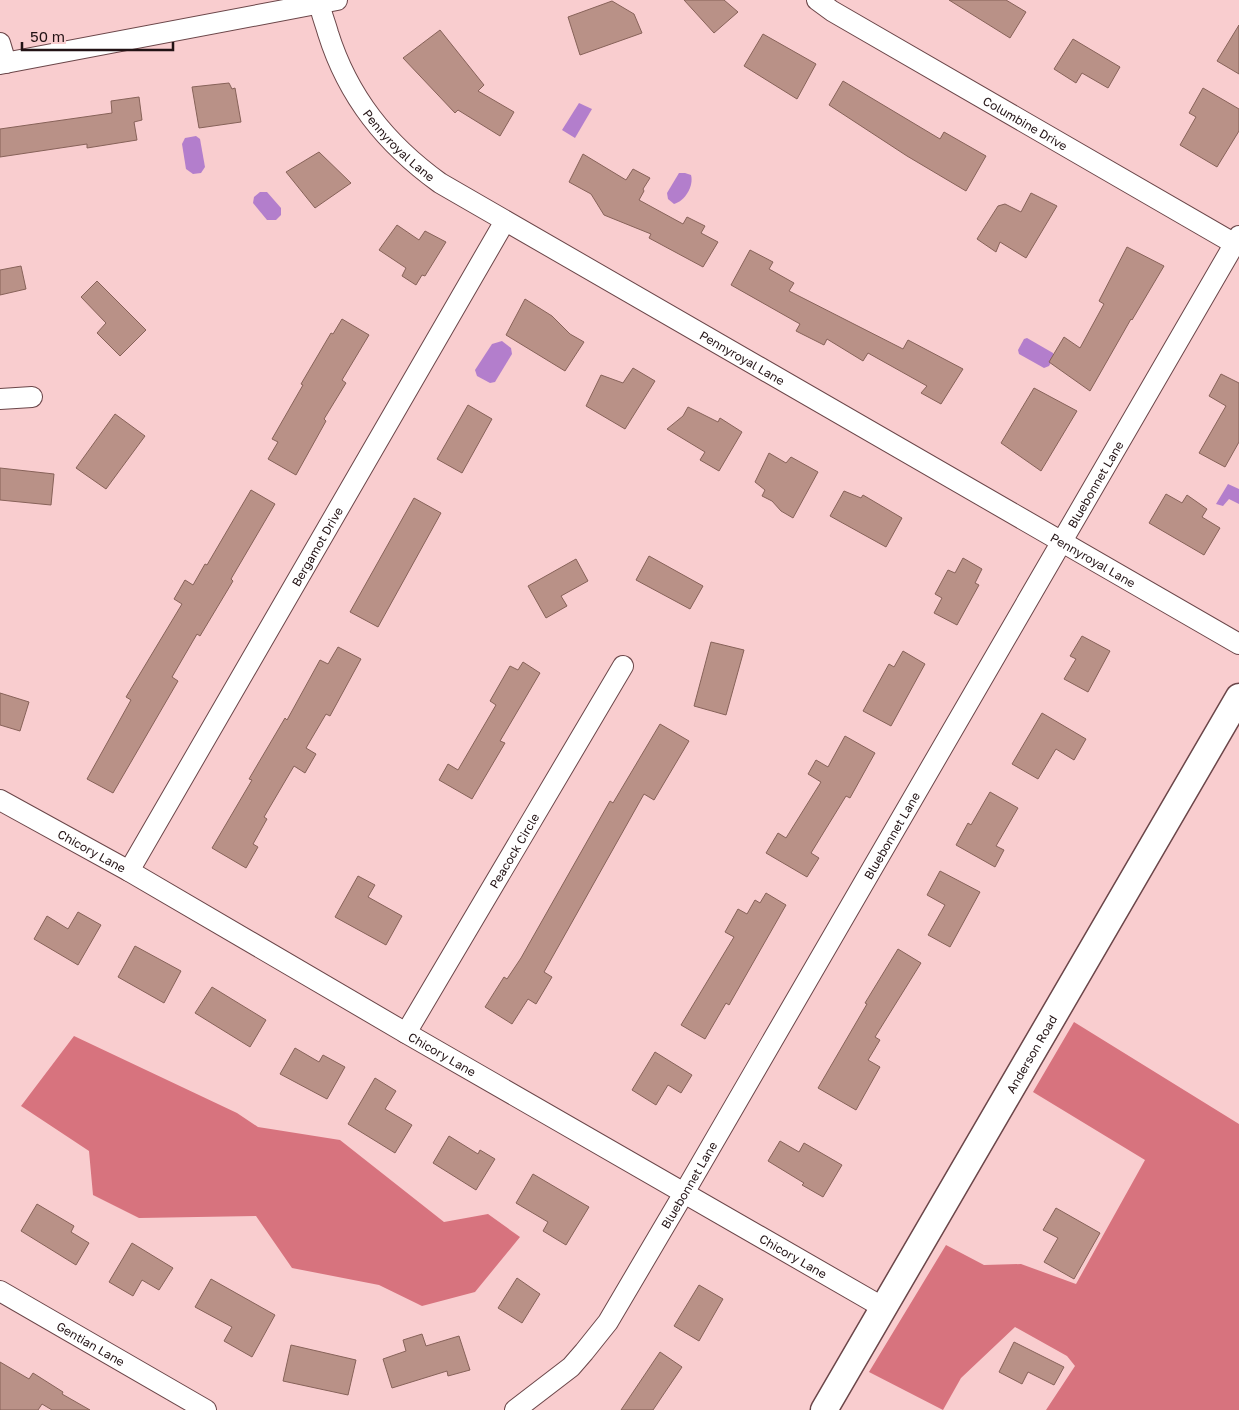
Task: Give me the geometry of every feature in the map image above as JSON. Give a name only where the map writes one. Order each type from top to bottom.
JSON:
[{"type":"street","name":"Columbine Drive","points":[[817,0],[832,11],[1237,240]]},
{"type":"street","points":[[0,43],[3,64],[325,1]]},
{"type":"street","name":"Pennyroyal Lane","points":[[325,1],[334,52],[352,90],[382,132],[401,152],[440,183],[1239,644]]},
{"type":"street","name":"Bergamot Drive","points":[[129,871],[505,221]]},
{"type":"street","name":"Bluebonnet Lane","points":[[515,1410],[570,1367],[608,1322],[1237,240]]},
{"type":"street","points":[[0,399],[32,397]]},
{"type":"street","name":"Peacock Circle","points":[[406,1033],[623,666]]},
{"type":"street","name":"Anderson Road","points":[[824,1410],[1239,697]]},
{"type":"street","name":"Chicory Lane","points":[[0,800],[129,871],[884,1308]]},
{"type":"street","name":"Gentian Lane","points":[[0,1291],[206,1410]]},
{"type":"shaded area","points":[[579,103],[592,109],[575,138],[562,130]]},
{"type":"shaded area","points":[[196,136],[200,139],[205,167],[201,173],[193,174],[186,169],[182,144],[185,138]]},
{"type":"shaded area","points":[[679,173],[691,175],[692,179],[688,193],[682,200],[674,204],[668,199],[667,193]]},
{"type":"shaded area","points":[[260,192],[267,192],[281,208],[281,215],[276,220],[267,220],[253,203],[254,197]]},
{"type":"shaded area","points":[[1027,338],[1053,353],[1054,357],[1049,366],[1044,368],[1019,354],[1018,350],[1024,339]]},
{"type":"shaded area","points":[[502,341],[511,348],[512,354],[495,382],[490,383],[477,376],[475,370],[492,344]]},
{"type":"shaded area","points":[[1228,484],[1239,489],[1239,504],[1229,499],[1223,506],[1216,504]]},
{"type":"shaded area","points":[[1074,1022],[1239,1124],[1239,1410],[1046,1410],[1075,1366],[1067,1356],[1015,1327],[961,1378],[943,1410],[869,1372],[946,1245],[984,1265],[1021,1264],[1076,1284],[1145,1160],[1033,1092]]},
{"type":"shaded area","points":[[74,1036],[237,1113],[258,1127],[340,1140],[444,1222],[488,1214],[520,1237],[475,1292],[422,1306],[379,1285],[292,1268],[256,1216],[139,1218],[93,1195],[89,1151],[21,1106]]},
{"type":"building","points":[[684,0],[724,0],[738,12],[714,33]]},
{"type":"building","points":[[949,0],[1006,0],[1026,12],[1010,38]]},
{"type":"building","points":[[612,1],[634,14],[642,33],[580,55],[568,17]]},
{"type":"building","points":[[1239,25],[1239,74],[1217,61]]},
{"type":"building","points":[[440,30],[484,85],[478,91],[514,112],[500,136],[458,110],[455,113],[403,58]]},
{"type":"building","points":[[763,34],[816,64],[797,99],[744,66]]},
{"type":"building","points":[[1073,39],[1120,67],[1108,88],[1082,73],[1076,83],[1054,69]]},
{"type":"building","points":[[843,81],[940,139],[944,132],[986,156],[966,191],[907,156],[829,105]]},
{"type":"building","points":[[229,83],[232,89],[235,88],[241,122],[199,128],[192,87]]},
{"type":"building","points":[[1203,88],[1239,109],[1239,131],[1217,167],[1180,145],[1196,117],[1189,113]]},
{"type":"building","points":[[139,97],[142,120],[134,122],[137,140],[87,148],[87,144],[0,157],[0,129],[112,113],[111,101]]},
{"type":"building","points":[[319,152],[351,183],[315,208],[286,172]]},
{"type":"building","points":[[583,154],[626,180],[633,169],[650,178],[639,200],[683,224],[687,217],[705,226],[701,233],[718,242],[703,267],[649,238],[651,234],[604,215],[591,194],[569,182]]},
{"type":"building","points":[[1031,193],[1057,206],[1026,258],[1000,242],[996,252],[977,239],[998,206],[1005,204],[1021,212]]},
{"type":"building","points":[[397,225],[419,240],[425,231],[446,242],[425,276],[422,275],[416,285],[402,276],[406,268],[379,250]]},
{"type":"building","points":[[1127,247],[1164,266],[1090,391],[1049,362],[1064,337],[1080,348],[1104,304],[1099,301]]},
{"type":"building","points":[[750,250],[773,262],[769,269],[794,283],[789,291],[903,349],[908,340],[963,369],[941,404],[921,393],[927,386],[868,353],[863,361],[827,339],[824,345],[796,331],[800,324],[731,285]]},
{"type":"building","points":[[21,266],[26,289],[0,295],[0,270]]},
{"type":"building","points":[[97,281],[146,330],[120,356],[97,333],[106,323],[81,297]]},
{"type":"building","points":[[525,299],[552,316],[570,334],[584,342],[565,371],[506,335]]},
{"type":"building","points":[[342,319],[369,335],[342,380],[346,383],[324,419],[326,421],[296,475],[268,459],[278,442],[272,439],[303,385],[301,384],[331,333],[333,334]]},
{"type":"building","points":[[633,368],[655,381],[625,429],[586,406],[601,375],[623,383]]},
{"type":"building","points":[[1221,374],[1239,383],[1239,442],[1225,467],[1199,453],[1226,406],[1209,396]]},
{"type":"building","points":[[1034,388],[1077,411],[1041,471],[1001,443]]},
{"type":"building","points":[[468,405],[492,419],[462,473],[437,459]]},
{"type":"building","points":[[688,407],[718,422],[720,418],[742,432],[719,471],[700,460],[705,452],[667,429],[683,416]]},
{"type":"building","points":[[115,414],[145,436],[106,489],[76,468]]},
{"type":"building","points":[[769,453],[786,463],[791,457],[818,472],[793,518],[781,511],[772,501],[762,496],[765,490],[755,482]]},
{"type":"building","points":[[0,468],[54,474],[51,505],[0,500]]},
{"type":"building","points":[[251,490],[275,504],[231,579],[233,581],[200,636],[197,634],[172,677],[178,681],[113,793],[87,779],[131,700],[126,697],[182,604],[174,599],[185,580],[193,585],[205,564],[207,565]]},
{"type":"building","points":[[844,491],[861,498],[863,495],[902,518],[886,547],[830,516]]},
{"type":"building","points":[[1166,494],[1182,503],[1187,495],[1207,509],[1202,517],[1220,528],[1204,555],[1149,523]]},
{"type":"building","points":[[414,498],[441,513],[378,627],[350,612]]},
{"type":"building","points":[[649,556],[703,586],[690,609],[636,580]]},
{"type":"building","points":[[963,558],[982,569],[975,583],[979,585],[957,625],[934,613],[942,598],[935,594],[948,570],[955,573]]},
{"type":"building","points":[[576,559],[588,581],[561,596],[567,606],[546,618],[528,586]]},
{"type":"building","points":[[1082,636],[1110,651],[1088,692],[1064,679],[1076,659],[1070,656]]},
{"type":"building","points":[[711,642],[744,650],[726,715],[694,706]]},
{"type":"building","points":[[338,647],[361,659],[330,716],[326,714],[306,748],[316,754],[305,773],[294,766],[264,817],[267,819],[253,844],[258,847],[246,868],[212,848],[252,780],[249,779],[285,718],[287,720],[320,660],[328,664]]},
{"type":"building","points":[[903,651],[925,664],[891,726],[863,711],[889,664],[894,667]]},
{"type":"building","points":[[523,662],[540,673],[500,741],[505,743],[472,799],[439,780],[448,764],[458,770],[496,705],[490,701],[510,666],[518,670]]},
{"type":"building","points":[[0,693],[29,702],[20,731],[0,725]]},
{"type":"building","points":[[1042,713],[1086,739],[1074,760],[1056,749],[1038,779],[1012,764]]},
{"type":"building","points":[[660,724],[689,741],[654,800],[644,794],[544,972],[552,977],[536,1004],[528,999],[512,1024],[485,1007],[504,977],[507,979],[521,958],[610,801],[613,803]]},
{"type":"building","points":[[845,736],[875,753],[850,798],[846,796],[811,853],[819,858],[807,877],[766,853],[778,833],[786,838],[821,782],[808,774],[816,760],[828,767]]},
{"type":"building","points":[[990,792],[1018,808],[996,846],[1004,850],[995,867],[956,845],[968,823],[971,825]]},
{"type":"building","points":[[940,871],[980,892],[950,947],[928,935],[945,905],[927,895]]},
{"type":"building","points":[[358,876],[375,885],[368,897],[402,916],[386,945],[335,917]]},
{"type":"building","points":[[766,893],[786,905],[729,1005],[726,1003],[705,1039],[681,1025],[734,937],[725,932],[738,909],[747,914],[755,900],[760,903]]},
{"type":"building","points":[[78,912],[101,925],[78,965],[34,939],[47,916],[68,929]]},
{"type":"building","points":[[135,946],[181,971],[164,1003],[118,977]]},
{"type":"building","points":[[898,949],[921,963],[875,1037],[880,1040],[868,1060],[880,1067],[856,1110],[818,1088],[867,1004],[865,1003]]},
{"type":"building","points":[[212,987],[266,1020],[250,1047],[195,1013]]},
{"type":"building","points":[[295,1048],[319,1062],[323,1055],[345,1067],[327,1099],[280,1074]]},
{"type":"building","points":[[655,1052],[692,1075],[681,1093],[668,1085],[656,1105],[632,1090]]},
{"type":"building","points":[[375,1078],[396,1091],[385,1109],[412,1125],[395,1153],[348,1124]]},
{"type":"building","points":[[449,1136],[478,1154],[480,1150],[495,1159],[476,1190],[433,1163]]},
{"type":"building","points":[[780,1141],[799,1152],[804,1143],[842,1165],[823,1197],[768,1161]]},
{"type":"building","points":[[533,1174],[589,1207],[566,1245],[543,1231],[548,1222],[516,1203]]},
{"type":"building","points":[[37,1204],[74,1226],[71,1232],[89,1243],[76,1265],[21,1231]]},
{"type":"building","points":[[1056,1208],[1100,1233],[1074,1279],[1044,1262],[1058,1238],[1043,1230]]},
{"type":"building","points":[[132,1243],[173,1268],[159,1290],[142,1280],[133,1296],[109,1282]]},
{"type":"building","points":[[517,1278],[540,1294],[522,1323],[498,1308]]},
{"type":"building","points":[[211,1279],[275,1315],[252,1357],[224,1341],[232,1327],[195,1307]]},
{"type":"building","points":[[699,1285],[723,1299],[699,1341],[674,1326]]},
{"type":"building","points":[[422,1334],[426,1346],[459,1336],[470,1370],[448,1376],[447,1371],[392,1388],[383,1359],[406,1351],[403,1340]]},
{"type":"building","points":[[1014,1342],[1064,1367],[1054,1385],[1028,1372],[1022,1384],[999,1372]]},
{"type":"building","points":[[291,1345],[356,1360],[348,1395],[283,1381]]},
{"type":"building","points":[[660,1352],[682,1367],[653,1410],[621,1410]]},
{"type":"building","points":[[0,1362],[29,1379],[33,1373],[63,1392],[62,1394],[90,1410],[52,1410],[42,1404],[38,1410],[0,1410]]}]
